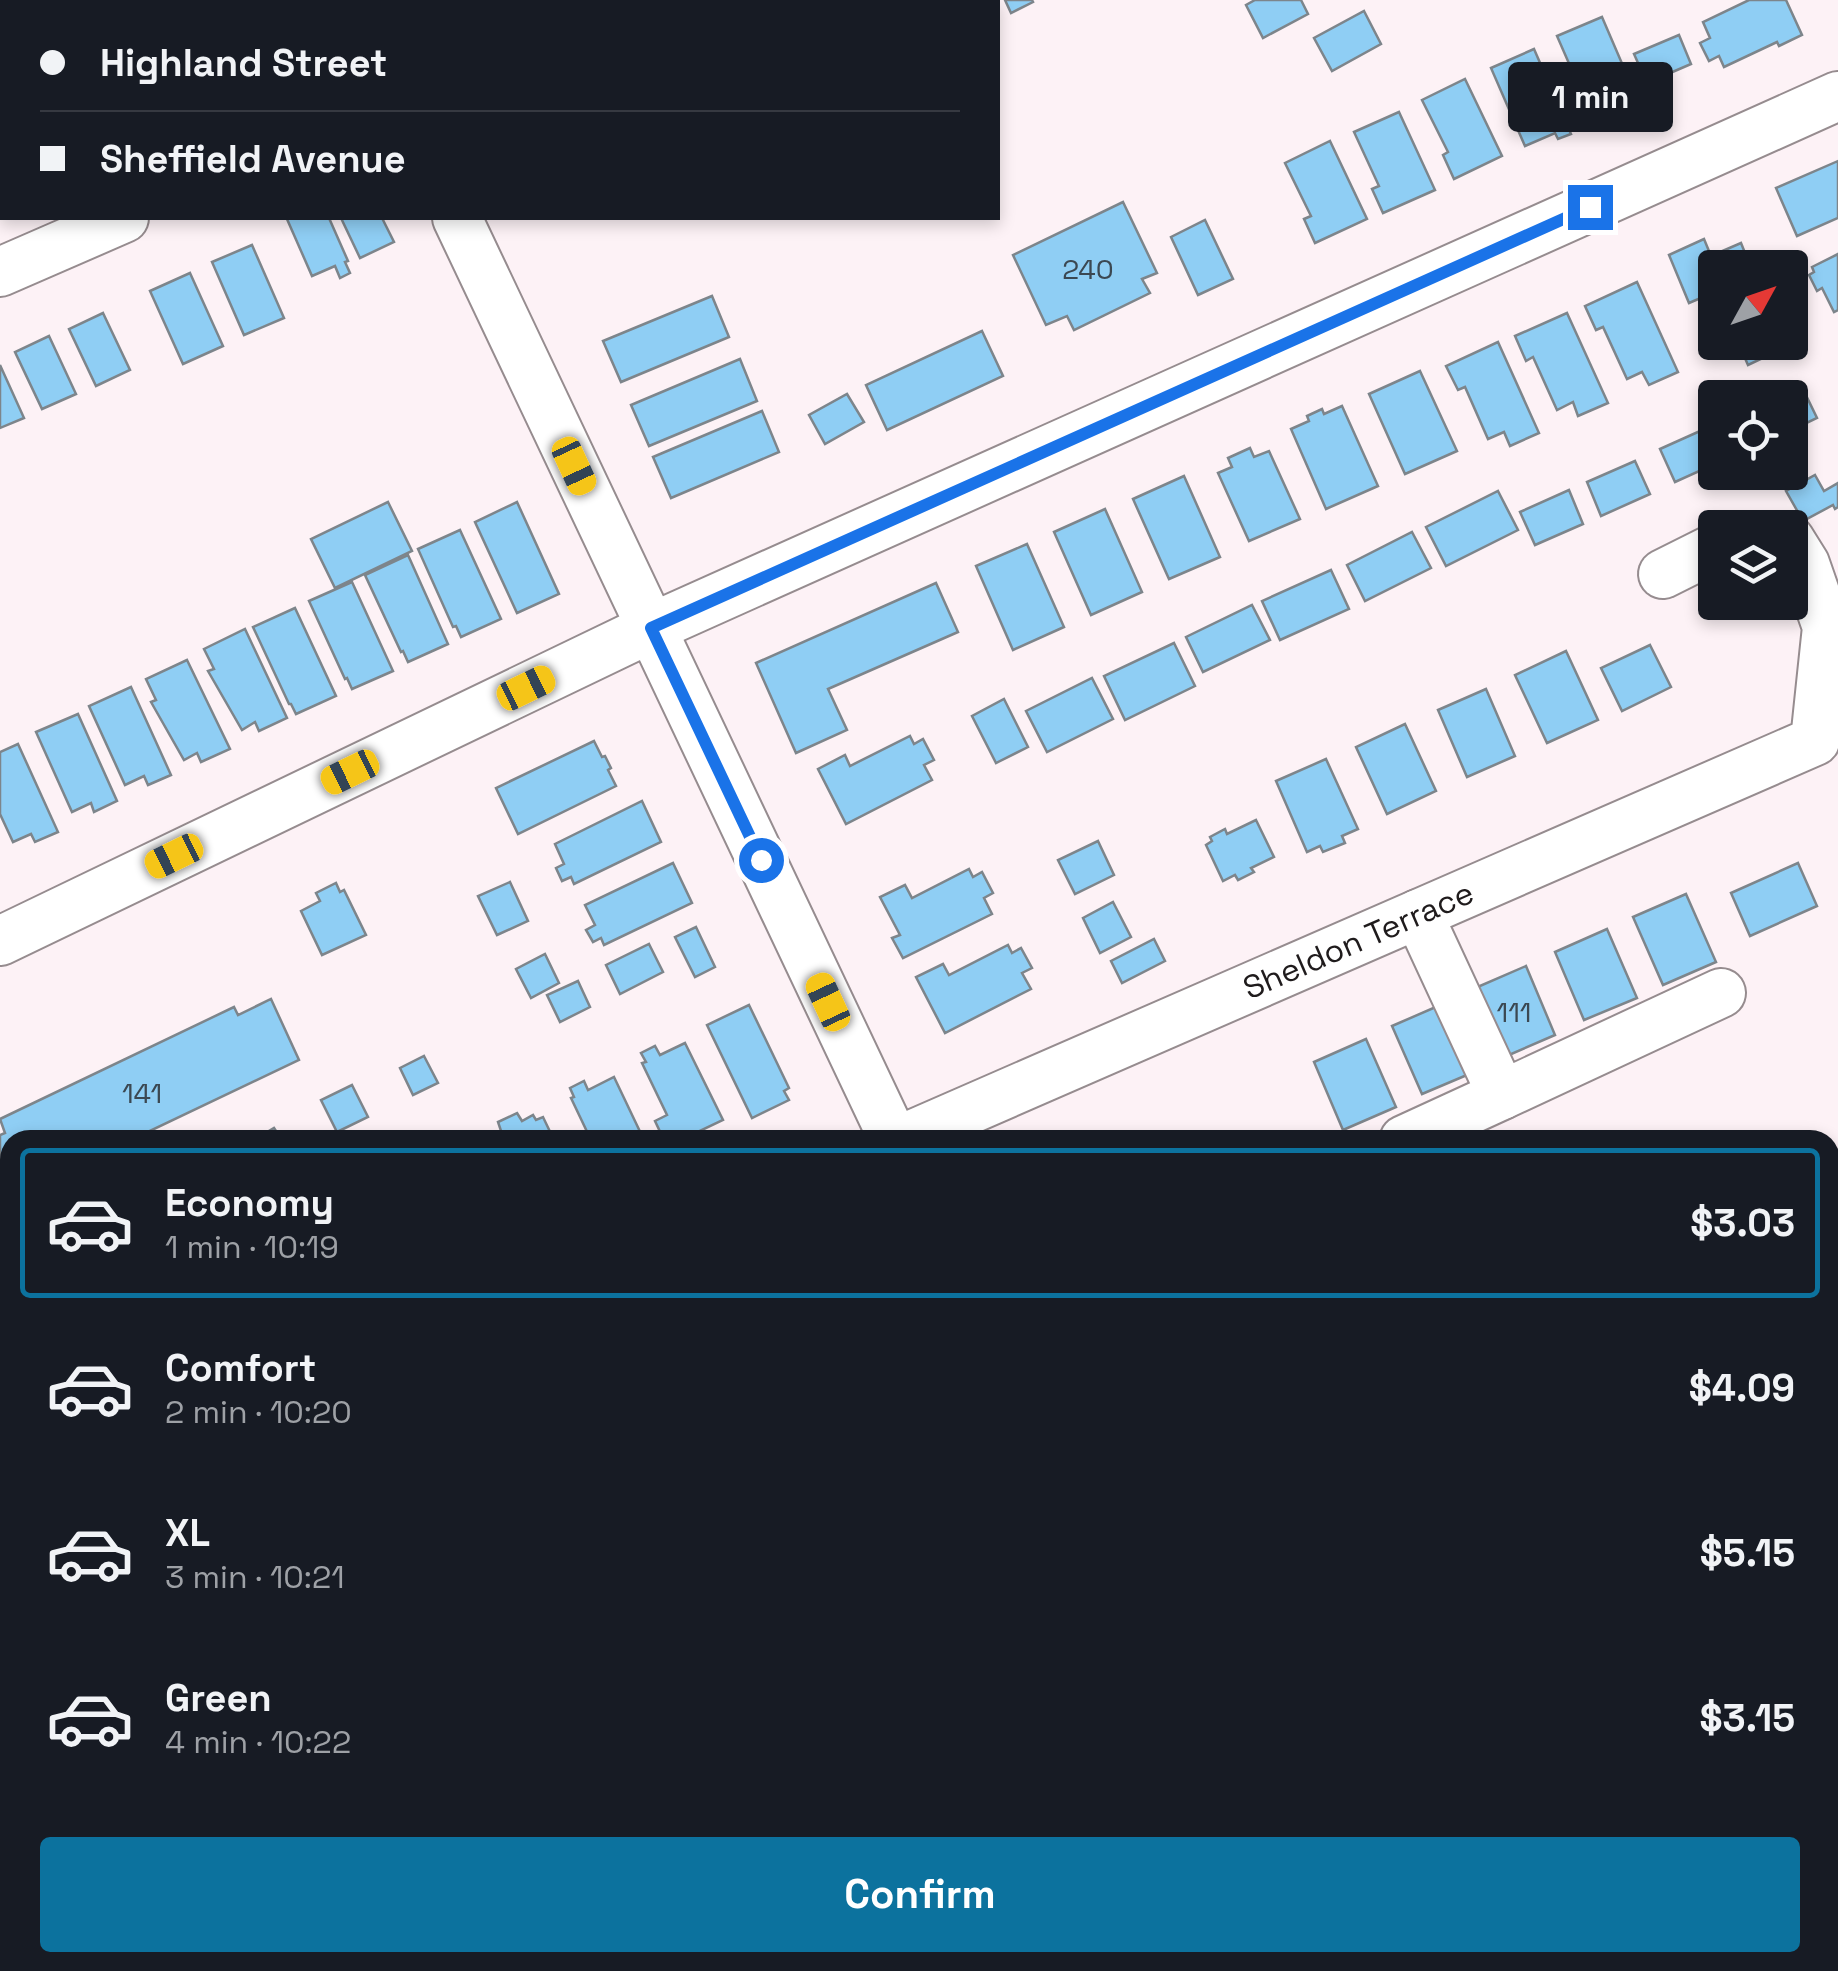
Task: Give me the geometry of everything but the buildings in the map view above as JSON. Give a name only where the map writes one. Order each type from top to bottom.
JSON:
[{"type":"street","points":[[0,940],[651,628],[1838,96]]},
{"type":"street","points":[[0,272],[68,229],[114,220]]},
{"type":"street","points":[[458,220],[892,1130]]},
{"type":"street","points":[[1663,574],[1698,556]]},
{"type":"street","name":"Sheldon Terrace","points":[[920,1130],[1815,741],[1827,627],[1808,573]]},
{"type":"street","points":[[1418,914],[1502,1095]]},
{"type":"street","points":[[1426,1130],[1721,993]]},
{"type":"route","points":[[761,860],[651,628],[1590,207]]}]
